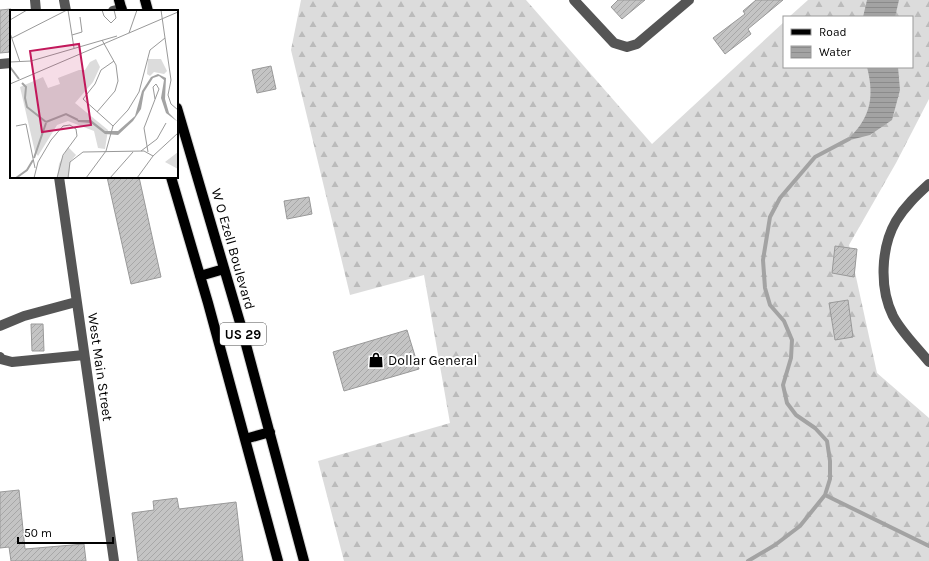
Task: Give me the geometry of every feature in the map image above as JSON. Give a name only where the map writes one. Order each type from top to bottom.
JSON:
[{"type":"main road","points":[[145,0],[148,10]]},
{"type":"main road","name":"W O Ezell Boulevard","points":[[178,111],[270,432],[304,561]]},
{"type":"main road","name":"US 29","points":[[171,178],[200,276],[278,561]]},
{"type":"main road","points":[[200,276],[224,269]]},
{"type":"main road","points":[[245,439],[270,432]]},
{"type":"street","points":[[35,0],[36,10]]},
{"type":"street","points":[[64,0],[66,10]]},
{"type":"street","points":[[574,0],[614,43],[627,47],[637,44],[689,0]]},
{"type":"street","points":[[0,64],[10,63]]},
{"type":"street","name":"West Main Street","points":[[58,178],[114,561]]},
{"type":"street","points":[[929,184],[904,209],[896,222],[886,250],[884,282],[887,299],[893,315],[929,362]]},
{"type":"street","points":[[0,326],[24,316],[76,302]]},
{"type":"street","points":[[0,357],[1,359],[12,362],[84,355]]},
{"type":"green space","points":[[301,0],[526,0],[652,144],[783,23],[783,68],[913,68],[913,16],[790,16],[808,0],[929,0],[929,99],[896,163],[849,245],[877,373],[929,418],[929,561],[344,561],[318,461],[450,423],[424,275],[350,295],[291,50]]},
{"type":"water","points":[[867,0],[899,0],[895,16],[863,16]]},
{"type":"water","points":[[867,68],[898,68],[900,90],[892,120],[870,135],[846,141],[861,125],[868,108],[870,99]]},
{"type":"building","points":[[618,0],[645,0],[622,19],[611,7]]},
{"type":"building","points":[[756,0],[783,0],[748,29],[751,34],[725,54],[713,38],[745,14],[743,11]]},
{"type":"building","points":[[11,9],[10,52],[0,53],[0,10]]},
{"type":"building","points":[[271,66],[276,89],[257,93],[252,70]]},
{"type":"building","points":[[107,178],[139,178],[161,277],[131,284]]},
{"type":"building","points":[[309,197],[312,214],[287,219],[284,201]]},
{"type":"building","points":[[835,246],[857,249],[854,277],[832,273]]},
{"type":"building","points":[[848,300],[853,337],[835,340],[829,303]]},
{"type":"building","points":[[31,324],[43,324],[44,351],[32,351]]},
{"type":"building","name":"Dollar General","points":[[407,330],[419,369],[344,391],[333,352]]},
{"type":"building","points":[[19,490],[25,549],[84,544],[86,561],[11,561],[9,547],[0,548],[0,492]]},
{"type":"building","points":[[177,498],[179,509],[236,502],[243,561],[138,561],[132,513],[154,510],[153,501]]},
{"type":"waterway","points":[[748,561],[775,545],[800,526],[825,495],[830,479],[830,461],[827,441],[815,428],[796,415],[787,403],[783,385],[791,358],[792,340],[784,321],[770,305],[765,288],[763,260],[770,217],[780,198],[815,157],[849,139]]},
{"type":"waterway","points":[[825,495],[929,546]]},
{"type":"place","name":"Dollar General","points":[[376,360]]}]
